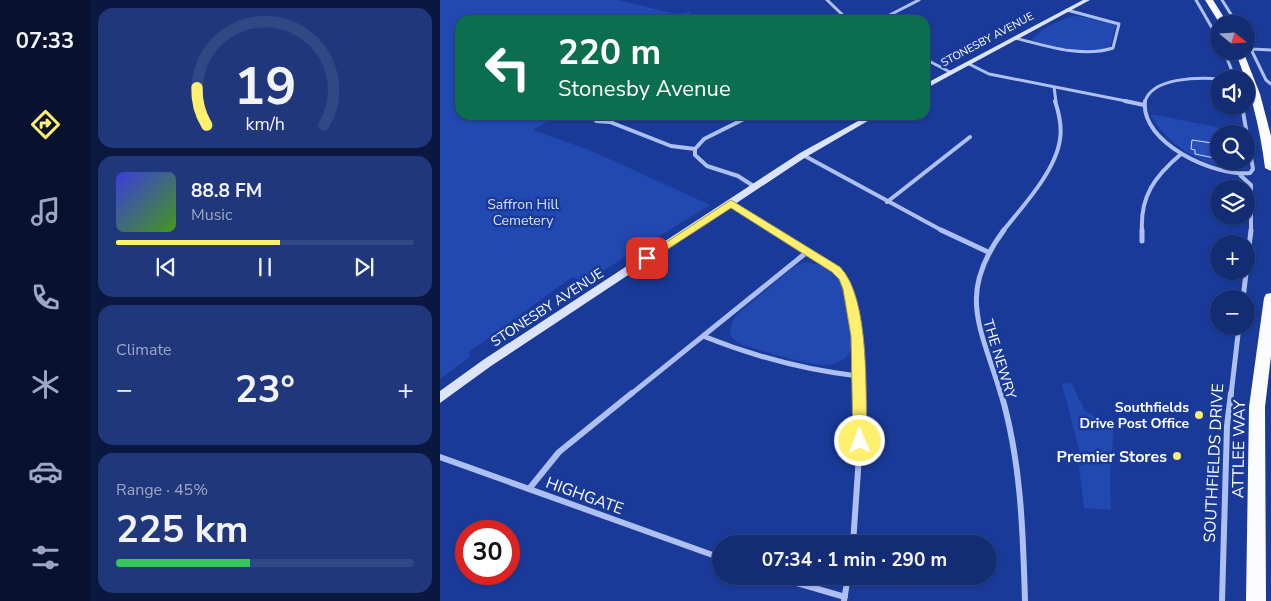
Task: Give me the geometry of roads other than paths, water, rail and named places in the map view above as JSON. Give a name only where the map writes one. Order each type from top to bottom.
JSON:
[{"type":"highway","points":[[1209,1],[1218,15]]},
{"type":"highway","points":[[1243,60],[1251,80],[1264,127],[1271,168]]},
{"type":"highway","name":"ATTLEE WAY","points":[[1256,601],[1257,407],[1271,298]]},
{"type":"main road","name":"STONESBY AVENUE","points":[[930,84],[950,72],[969,64],[995,47],[1087,0]]},
{"type":"main road","name":"STONESBY AVENUE","points":[[440,398],[494,358],[755,187],[804,155],[865,120]]},
{"type":"street","points":[[828,0],[843,15]]},
{"type":"street","points":[[890,15],[919,0]]},
{"type":"street","points":[[1196,0],[1210,24]]},
{"type":"street","points":[[1222,0],[1231,15]]},
{"type":"street","points":[[1015,38],[1073,50],[1100,51],[1113,48],[1119,24],[1067,10]]},
{"type":"street","points":[[1255,49],[1271,50]]},
{"type":"street","points":[[1255,56],[1266,80],[1271,84]]},
{"type":"street","points":[[930,62],[950,72]]},
{"type":"street","points":[[969,64],[988,74],[1144,105]]},
{"type":"street","points":[[1210,79],[1193,78],[1165,84],[1149,95],[1144,105],[1144,111],[1152,129],[1181,154],[1208,166],[1239,174],[1250,174],[1253,170],[1244,115]]},
{"type":"street","name":"THE NEWRY","points":[[1024,601],[1024,527],[1013,440],[975,313],[975,287],[982,262],[988,252],[1052,164],[1059,145],[1061,129],[1053,93],[1054,87]]},
{"type":"street","points":[[596,121],[610,122],[628,128],[671,148],[695,149]]},
{"type":"street","points":[[695,149],[704,139],[740,121]]},
{"type":"street","points":[[887,202],[970,137]]},
{"type":"street","points":[[695,149],[699,161],[707,166],[738,176],[755,187]]},
{"type":"street","points":[[1142,241],[1140,217],[1146,190],[1160,171],[1181,154]]},
{"type":"street","points":[[804,155],[887,202],[963,242],[988,252]]},
{"type":"street","points":[[1239,174],[1251,185],[1251,239],[1244,290]]},
{"type":"street","points":[[731,203],[836,270],[843,277],[849,289],[857,336],[860,441],[854,535]]},
{"type":"street","points":[[528,489],[559,452],[807,252]]},
{"type":"street","name":"SOUTHFIELDS DRIVE","points":[[1222,601],[1227,426],[1238,335]]},
{"type":"street","points":[[703,336],[770,358],[835,374],[858,376]]},
{"type":"street","name":"HIGHGATE","points":[[440,457],[712,555]]},
{"type":"street","points":[[801,585],[845,599],[847,585]]},
{"type":"place","name":"Southfields Drive Post Office","points":[[1199,415]]},
{"type":"place","name":"Premier Stores","points":[[1177,456]]},
{"type":"park label","name":"Saffron Hill Cemetery","points":[[523,212]]}]
